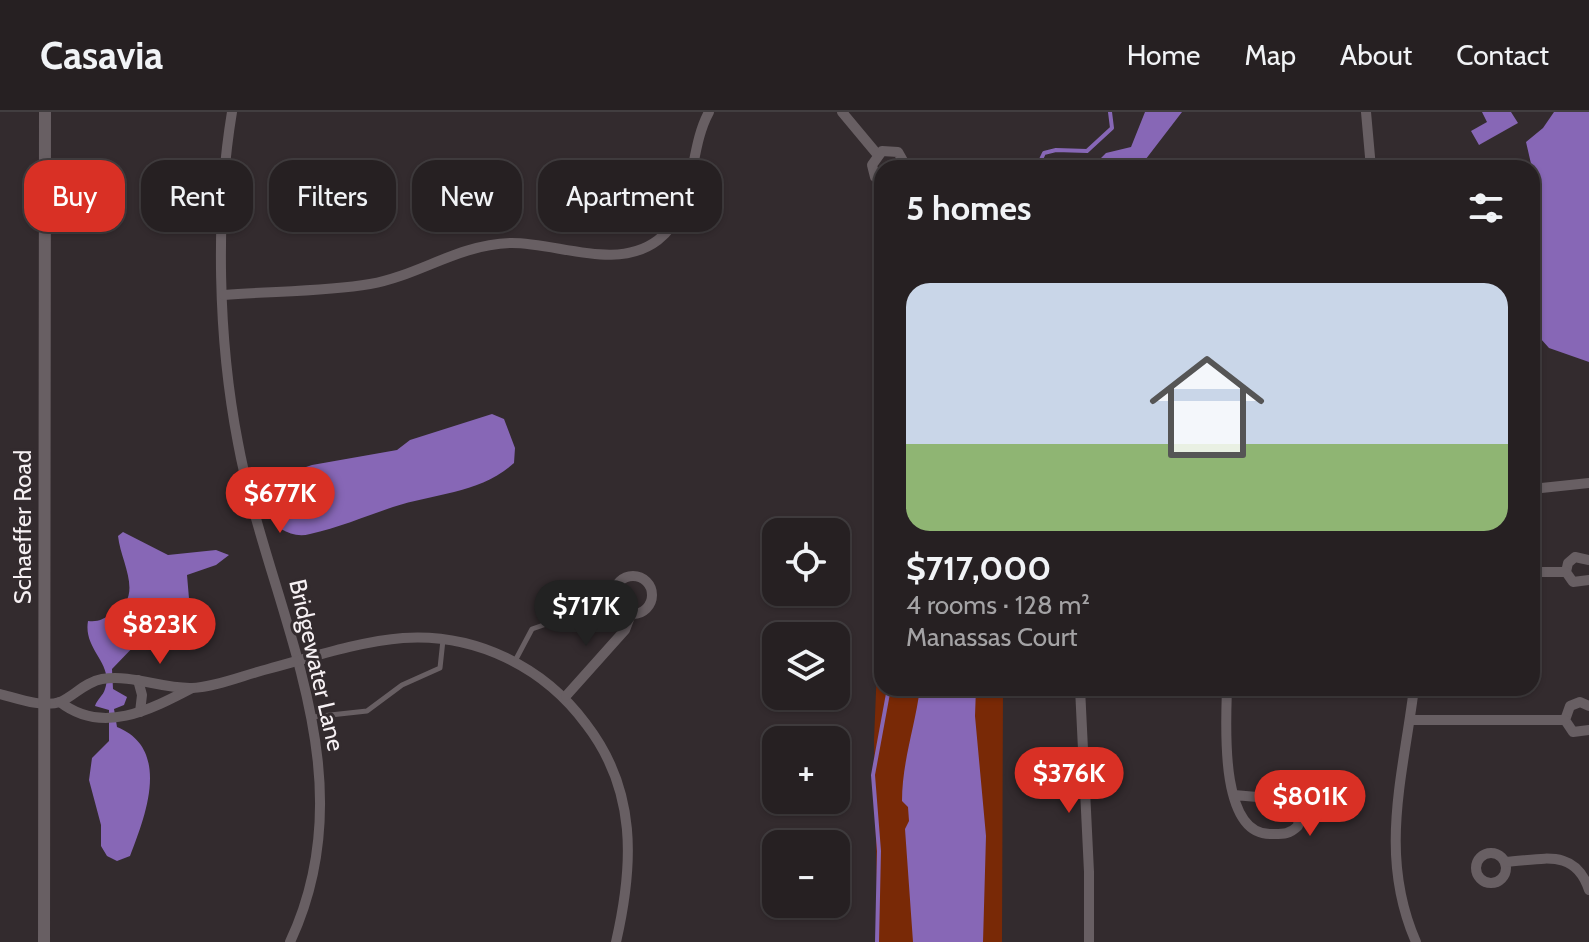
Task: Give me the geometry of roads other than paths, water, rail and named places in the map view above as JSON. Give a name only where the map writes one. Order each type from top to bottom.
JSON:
[{"type":"street","name":"Schaeffer Road","points":[[44,942],[45,112]]},
{"type":"street","name":"Bridgewater Lane","points":[[232,112],[220,202],[224,295],[237,442],[311,717],[322,782],[319,846],[307,900],[290,942]]},
{"type":"street","points":[[224,295],[370,284],[404,275],[461,250],[484,246],[539,244],[601,255],[645,249],[661,238],[681,212],[702,124],[709,112]]},
{"type":"street","points":[[842,112],[877,154]]},
{"type":"street","points":[[1366,112],[1370,160]]},
{"type":"street","points":[[877,154],[887,150],[898,152],[902,160]]},
{"type":"street","points":[[875,160],[877,154]]},
{"type":"street","points":[[1540,488],[1589,483]]},
{"type":"street","points":[[1589,560],[1575,557],[1568,563],[1566,572],[1573,582],[1589,580]]},
{"type":"street","points":[[1540,572],[1566,572]]},
{"type":"street","points":[[628,576],[641,577],[650,585],[651,603],[642,612],[631,614],[615,603],[615,588],[628,576]]},
{"type":"street","points":[[566,696],[625,630],[631,614]]},
{"type":"street","points":[[60,702],[80,716],[100,719],[125,716],[192,688],[402,638],[444,639],[515,661],[566,696],[611,763],[630,828],[629,864],[616,942]]},
{"type":"street","points":[[0,694],[60,702],[99,680],[123,678],[192,688]]},
{"type":"street","points":[[138,680],[142,695],[140,712]]},
{"type":"street","points":[[1080,696],[1089,872],[1089,942]]},
{"type":"street","points":[[1227,696],[1226,734],[1234,795],[1243,822],[1251,831],[1288,834],[1298,826],[1300,808],[1292,800],[1234,795]]},
{"type":"street","points":[[1413,696],[1397,806],[1395,872],[1403,912],[1416,942]]},
{"type":"street","points":[[1565,720],[1570,706],[1580,702],[1589,706]]},
{"type":"street","points":[[1410,720],[1565,720]]},
{"type":"street","points":[[1565,720],[1573,732],[1589,730]]},
{"type":"street","points":[[1505,862],[1560,859],[1574,864],[1584,874],[1589,890]]},
{"type":"lane","points":[[515,661],[532,629],[578,613],[585,592],[615,588]]},
{"type":"lane","points":[[311,717],[367,711],[402,685],[433,674],[440,668],[444,639]]},
{"type":"waterway","points":[[1041,160],[1044,153],[1056,150],[1087,151],[1112,128],[1110,112]]},
{"type":"waterway","points":[[877,942],[879,851],[873,775],[888,696]]}]
